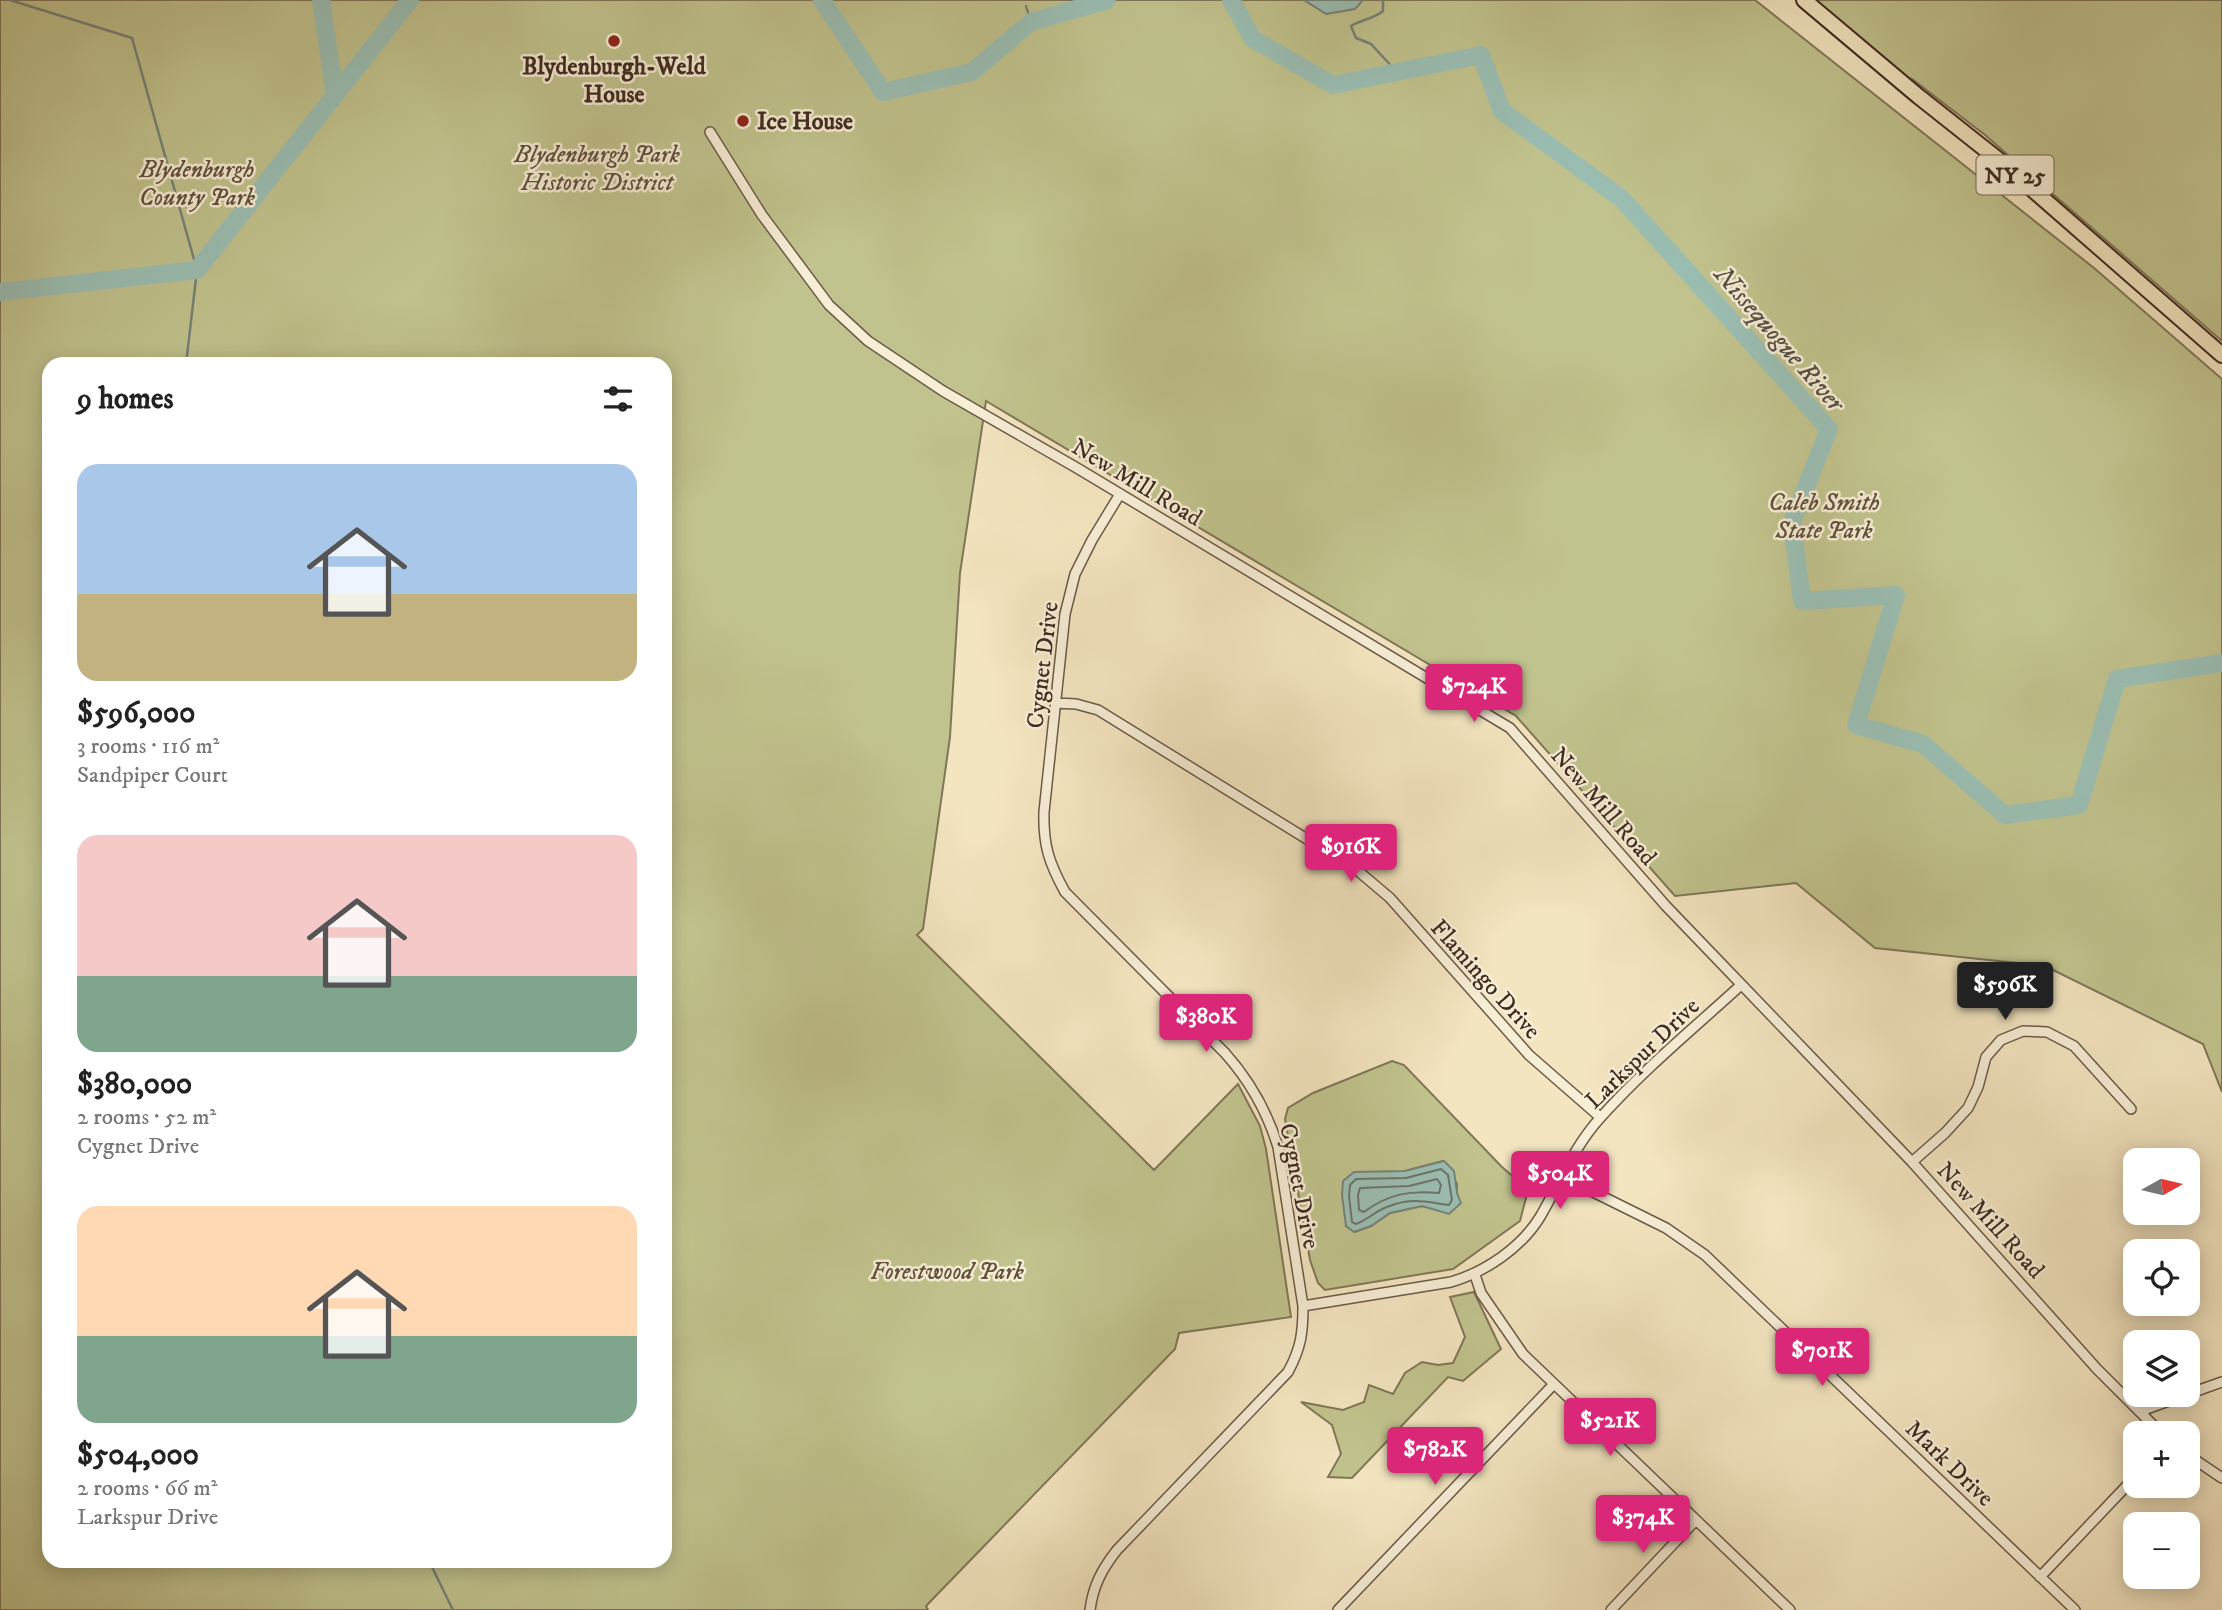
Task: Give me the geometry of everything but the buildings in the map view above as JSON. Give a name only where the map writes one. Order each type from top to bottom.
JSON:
[{"type":"main road","name":"NY 25","points":[[1804,0],[2000,161],[2222,355]]},
{"type":"street","name":"New Mill Road","points":[[710,132],[756,205],[830,305],[868,341],[943,391],[1510,728],[1666,905],[1912,1162],[2097,1368],[2150,1421]]},
{"type":"street","name":"Cygnet Drive","points":[[1090,1610],[1092,1591],[1117,1550],[1288,1372],[1299,1352],[1303,1329],[1303,1306],[1278,1147],[1259,1098],[1225,1052],[1065,892],[1050,864],[1043,837],[1065,614],[1075,574],[1120,494]]},
{"type":"street","name":"Flamingo Drive","points":[[1055,703],[1076,704],[1098,710],[1357,870],[1390,898],[1529,1055],[1601,1117]]},
{"type":"street","name":"Larkspur Drive","points":[[1303,1306],[1451,1282],[1475,1275],[1503,1256],[1528,1233],[1539,1218],[1574,1152],[1601,1117],[1741,985]]},
{"type":"street","points":[[1912,1162],[1968,1108],[1978,1087],[1986,1057],[2001,1040],[2024,1031],[2047,1032],[2074,1046],[2131,1109]]},
{"type":"street","name":"Mark Drive","points":[[1561,1176],[1666,1228],[1705,1255],[2075,1610]]},
{"type":"street","points":[[1475,1275],[1481,1293],[1523,1354],[1790,1610]]},
{"type":"street","points":[[2200,1389],[2222,1382]]},
{"type":"street","points":[[1338,1610],[1553,1385]]},
{"type":"street","points":[[2141,1411],[2152,1407]]},
{"type":"street","points":[[2200,1463],[2222,1478]]},
{"type":"street","points":[[2040,1577],[2123,1490]]},
{"type":"street","points":[[1611,1610],[1696,1520]]},
{"type":"green space","points":[[0,0],[1755,0],[2094,268],[2222,379],[2222,1092],[2203,1044],[2045,966],[1875,948],[1796,883],[1675,896],[1516,716],[986,401],[960,573],[950,737],[923,929],[917,935],[1154,1170],[1238,1084],[1260,1126],[1266,1149],[1291,1317],[1179,1333],[1175,1349],[926,1606],[928,1610],[0,1610]]},
{"type":"green space","points":[[1811,0],[2222,0],[2222,341],[1985,135],[1906,77]]},
{"type":"green space","points":[[1392,1061],[1404,1065],[1501,1166],[1528,1190],[1520,1221],[1453,1269],[1325,1290],[1318,1283],[1310,1260],[1285,1119],[1288,1108],[1313,1093]],"holes":[[[1443,1161],[1457,1184],[1457,1193],[1439,1210],[1422,1206],[1390,1213],[1371,1226],[1355,1232],[1346,1226],[1405,1171]]]},
{"type":"green space","points":[[1474,1292],[1501,1349],[1463,1381],[1448,1377],[1352,1478],[1328,1477],[1341,1454],[1332,1425],[1301,1402],[1343,1410],[1364,1402],[1369,1385],[1393,1394],[1405,1373],[1422,1362],[1438,1365],[1453,1363],[1465,1337],[1450,1297]]},
{"type":"water","points":[[1304,0],[1363,0],[1355,9],[1326,14]]},
{"type":"water","points":[[1444,1161],[1454,1171],[1461,1203],[1449,1214],[1422,1206],[1390,1213],[1371,1226],[1354,1232],[1346,1226],[1343,1181],[1354,1172],[1405,1171]]},
{"type":"waterway","points":[[10,0],[132,38],[197,270],[187,357]]},
{"type":"waterway","points":[[321,0],[335,95]]},
{"type":"waterway","name":"Nissequogue River","points":[[0,292],[197,270],[410,0]]},
{"type":"waterway","name":"Nissequogue River","points":[[822,0],[883,92],[972,72],[1031,22],[1107,0]]},
{"type":"waterway","name":"Nissequogue River","points":[[1231,0],[1253,39],[1333,85],[1481,55],[1502,111],[1622,199],[1829,429],[1792,522],[1802,601],[1896,595],[1856,725],[1923,744],[2005,815],[2079,805],[2117,679],[2222,663]]},
{"type":"waterway","points":[[1383,0],[1383,11],[1351,26],[1356,38],[1371,44],[1396,71]]},
{"type":"waterway","points":[[1026,6],[1031,22]]},
{"type":"waterway","points":[[432,1568],[453,1610]]},
{"type":"place","name":"Blydenburgh-Weld House","points":[[614,41]]},
{"type":"place","name":"Ice House","points":[[743,121]]},
{"type":"park label","name":"Blydenburgh Park Historic District","points":[[597,168]]},
{"type":"park label","name":"Blydenburgh County Park","points":[[197,183]]},
{"type":"park label","name":"Caleb Smith State Park","points":[[1824,516]]},
{"type":"park label","name":"Forestwood Park","points":[[947,1271]]}]
